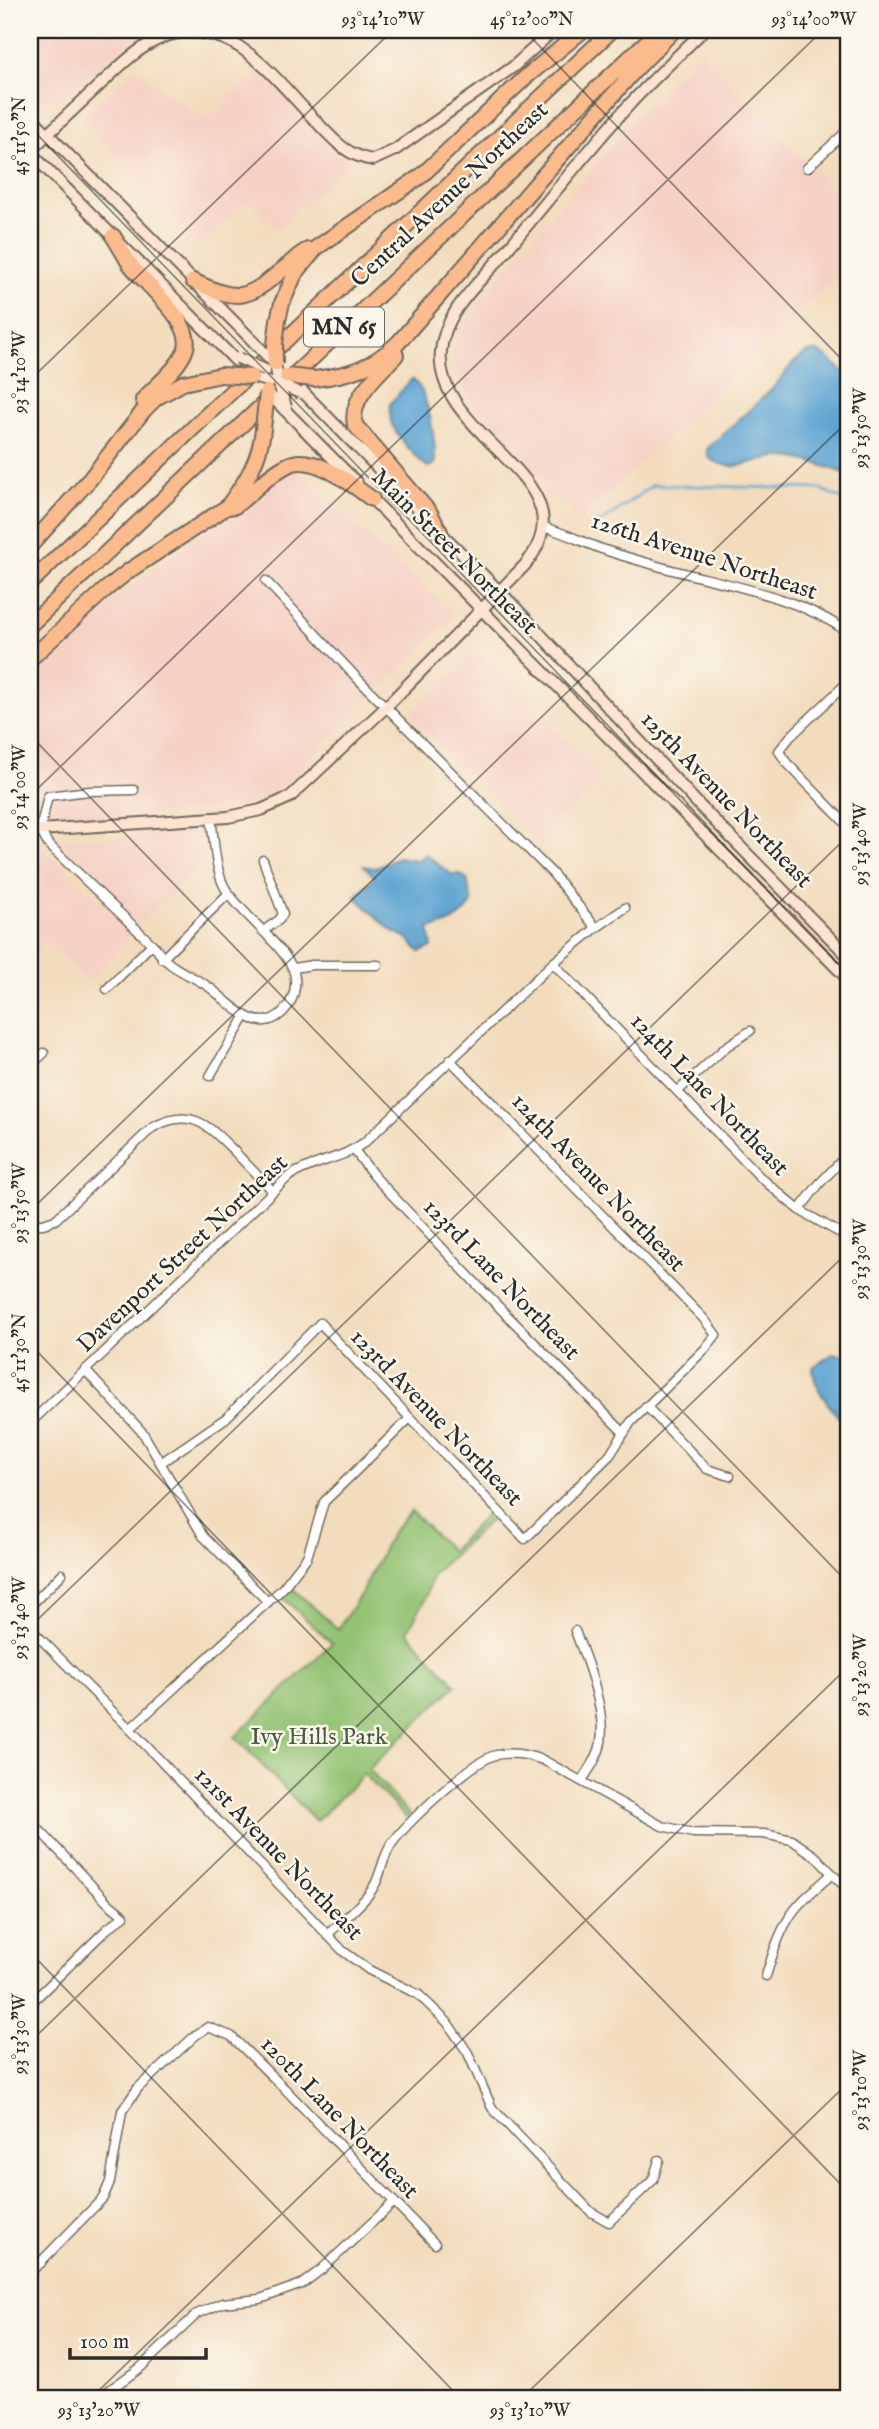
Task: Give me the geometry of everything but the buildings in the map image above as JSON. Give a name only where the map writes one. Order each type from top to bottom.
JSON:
[{"type":"highway","points":[[30,659],[130,570],[227,507],[250,475],[257,459],[263,429],[282,303],[295,274],[316,248],[421,176],[504,97],[583,30]]},
{"type":"highway","name":"Central Avenue Northeast","points":[[30,583],[612,30]]},
{"type":"highway","name":"Central Avenue Northeast","points":[[30,625],[659,30]]},
{"type":"highway","points":[[30,546],[90,479],[144,410],[162,394],[183,383],[221,375],[314,379],[341,376],[370,365],[398,344],[634,71],[674,30]]},
{"type":"highway","points":[[113,236],[130,264],[180,322],[187,337],[187,346],[180,360],[142,401],[128,420],[116,446]]},
{"type":"highway","points":[[193,281],[220,294],[242,295],[260,287],[303,252],[316,248]]},
{"type":"highway","points":[[434,303],[403,347],[363,392],[353,416],[360,432],[430,513],[440,532]]},
{"type":"highway","points":[[227,507],[235,506],[288,464],[302,461],[329,471],[372,499]]},
{"type":"main road","name":"Central Avenue Northeast","points":[[174,32],[201,33],[239,46],[268,71],[348,153],[373,160],[386,155],[513,67],[554,30]]},
{"type":"main road","points":[[35,832],[211,818],[261,810],[290,797],[386,707],[530,559],[541,540],[541,506],[532,488],[460,410],[448,392],[440,364],[444,333],[460,304],[505,254],[584,155],[628,106],[704,30]]},
{"type":"main road","points":[[30,152],[132,56],[174,32]]},
{"type":"main road","name":"Main Street Northeast","points":[[30,116],[252,342],[286,410],[849,980]]},
{"type":"main road","name":"Main Street Northeast","points":[[30,152],[236,359],[303,393],[500,591],[603,702]]},
{"type":"main road","name":"125th Avenue Northeast","points":[[603,702],[700,806],[849,957]]},
{"type":"street","points":[[807,168],[849,129]]},
{"type":"street","name":"126th Avenue Northeast","points":[[543,527],[653,565],[766,594],[827,619],[849,633]]},
{"type":"street","points":[[266,581],[386,707],[553,874],[596,928]]},
{"type":"street","points":[[849,681],[790,737],[779,751],[786,762],[849,827]]},
{"type":"street","points":[[134,790],[89,791],[48,796],[35,832],[156,948],[162,959],[208,986],[245,1017],[259,1021],[278,1016],[288,1006],[295,987],[293,968],[228,894],[219,873],[211,818]]},
{"type":"street","points":[[263,860],[282,914],[279,920],[263,931]]},
{"type":"street","points":[[162,959],[228,894]]},
{"type":"street","name":"Davenport Street Northeast","points":[[31,1420],[273,1191],[300,1170],[354,1150],[553,963],[625,908]]},
{"type":"street","points":[[107,989],[152,944]]},
{"type":"street","name":"124th Lane Northeast","points":[[553,963],[760,1177],[799,1210],[849,1238]]},
{"type":"street","points":[[293,968],[312,965],[378,965]]},
{"type":"street","points":[[210,1076],[245,1017]]},
{"type":"street","points":[[678,1091],[727,1046],[750,1031]]},
{"type":"street","points":[[30,1066],[44,1053]]},
{"type":"street","name":"124th Avenue Northeast","points":[[450,1060],[704,1319],[716,1335],[646,1406]]},
{"type":"street","points":[[32,1225],[55,1220],[152,1128],[171,1119],[181,1118],[212,1129],[273,1191]]},
{"type":"street","name":"123rd Lane Northeast","points":[[354,1150],[374,1177],[483,1292],[624,1433]]},
{"type":"street","points":[[799,1210],[818,1184],[849,1153]]},
{"type":"street","name":"123rd Avenue Northeast","points":[[162,1462],[226,1418],[320,1323],[525,1539],[610,1455],[624,1433]]},
{"type":"street","points":[[85,1370],[143,1433],[203,1536],[268,1602]]},
{"type":"street","points":[[624,1433],[646,1406],[707,1469],[730,1476]]},
{"type":"street","points":[[130,1728],[282,1588],[307,1556],[324,1502],[410,1418]]},
{"type":"street","points":[[30,1606],[62,1574]]},
{"type":"street","name":"121st Avenue Northeast","points":[[30,1628],[130,1728],[327,1935],[355,1961],[406,1987],[433,2007],[459,2038],[484,2093],[502,2120],[591,2212],[609,2222],[653,2180],[659,2160]]},
{"type":"street","points":[[575,1631],[602,1729],[596,1759],[582,1781]]},
{"type":"street","points":[[327,1935],[371,1892],[390,1846],[412,1821],[474,1766],[495,1755],[508,1753],[543,1760],[662,1826],[692,1833],[764,1834],[792,1840],[815,1856],[849,1891]]},
{"type":"street","points":[[30,1821],[108,1903],[124,1916],[107,1929],[30,2004]]},
{"type":"street","points":[[766,1976],[779,1936],[789,1917],[803,1900],[832,1874]]},
{"type":"street","name":"120th Lane Northeast","points":[[41,2263],[103,2198],[110,2182],[122,2111],[138,2088],[196,2035],[210,2028],[231,2036],[435,2244]]},
{"type":"street","points":[[97,2399],[140,2368],[197,2314],[222,2303],[260,2299],[302,2284],[322,2269],[394,2202]]},
{"type":"street","points":[[30,2253],[41,2263],[30,2273]]},
{"type":"shaded area","points":[[30,30],[153,30],[131,39],[58,103],[42,102],[30,90]]},
{"type":"shaded area","points":[[702,51],[849,207],[849,266],[580,520],[466,396],[452,356],[456,330],[635,118]]},
{"type":"shaded area","points":[[135,70],[207,120],[260,70],[350,162],[277,230],[247,200],[200,247],[81,118]]},
{"type":"shaded area","points":[[294,467],[455,616],[261,805],[37,826],[30,829],[30,671],[119,595]]},
{"type":"shaded area","points":[[476,651],[594,767],[598,782],[537,841],[409,715]]},
{"type":"shaded area","points":[[207,829],[207,856],[138,926],[58,841]]},
{"type":"shaded area","points":[[41,847],[133,933],[88,981],[46,942],[30,957],[30,854]]},
{"type":"green space","name":"Ivy Hills Park","points":[[491,1510],[496,1515],[433,1574],[424,1601],[407,1632],[456,1685],[369,1769],[410,1815],[406,1818],[364,1774],[316,1821],[235,1737],[332,1643],[282,1597],[292,1588],[338,1629],[362,1592],[392,1532],[411,1511],[451,1551]]},
{"type":"water","points":[[815,351],[826,356],[849,377],[849,474],[787,457],[768,458],[735,466],[727,466],[709,458],[707,449],[772,389],[792,364],[807,352]]},
{"type":"water","points":[[412,379],[423,394],[430,418],[435,464],[428,467],[407,446],[391,422],[390,404]]},
{"type":"water","points":[[425,854],[451,874],[460,874],[467,879],[472,903],[454,921],[429,929],[432,947],[420,952],[406,937],[392,931],[355,897],[375,877],[364,866],[374,868],[398,857],[418,860]]},
{"type":"water","points":[[834,1353],[849,1357],[849,1429],[825,1400],[814,1375],[813,1367]]},
{"type":"waterway","points":[[597,525],[653,485],[820,489],[849,502]]}]
